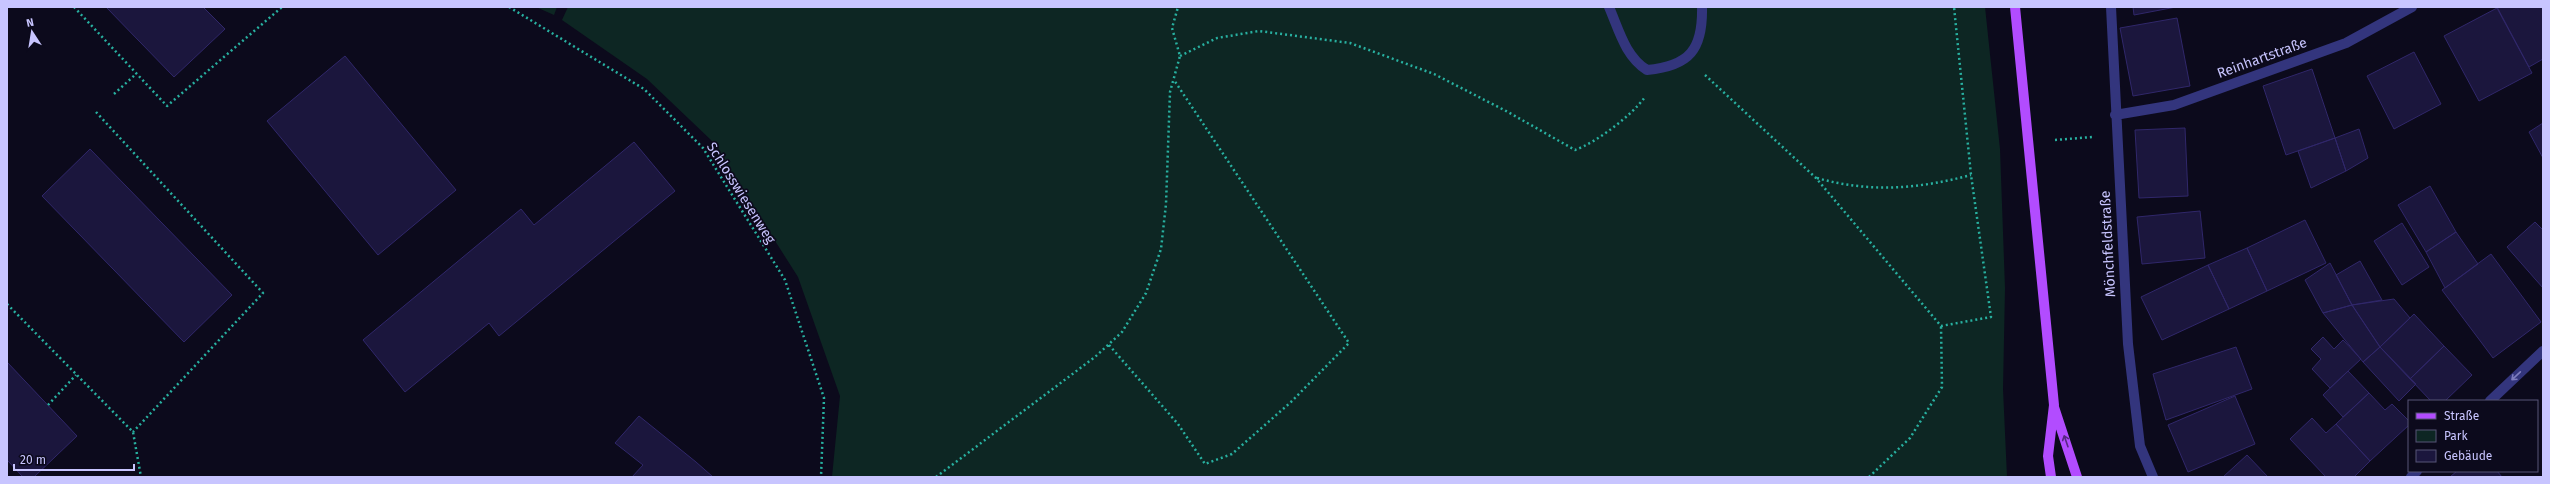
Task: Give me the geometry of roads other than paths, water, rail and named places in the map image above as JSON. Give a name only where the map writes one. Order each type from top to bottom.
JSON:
[{"type":"main road","points":[[2015,7],[2054,405],[2048,456],[2051,477]]},
{"type":"main road","points":[[2054,405],[2077,477]]},
{"type":"street","points":[[1608,7],[1628,52],[1635,63],[1647,70],[1665,69],[1677,66],[1686,57],[1699,42],[1702,26],[1702,7]]},
{"type":"street","name":"Mönchfeldstraße","points":[[2111,7],[2116,135],[2128,344],[2140,446],[2153,477]]},
{"type":"street","name":"Reinhartstraße","points":[[2115,115],[2174,105],[2338,46],[2412,7]]},
{"type":"street","points":[[2491,400],[2543,351]]}]
